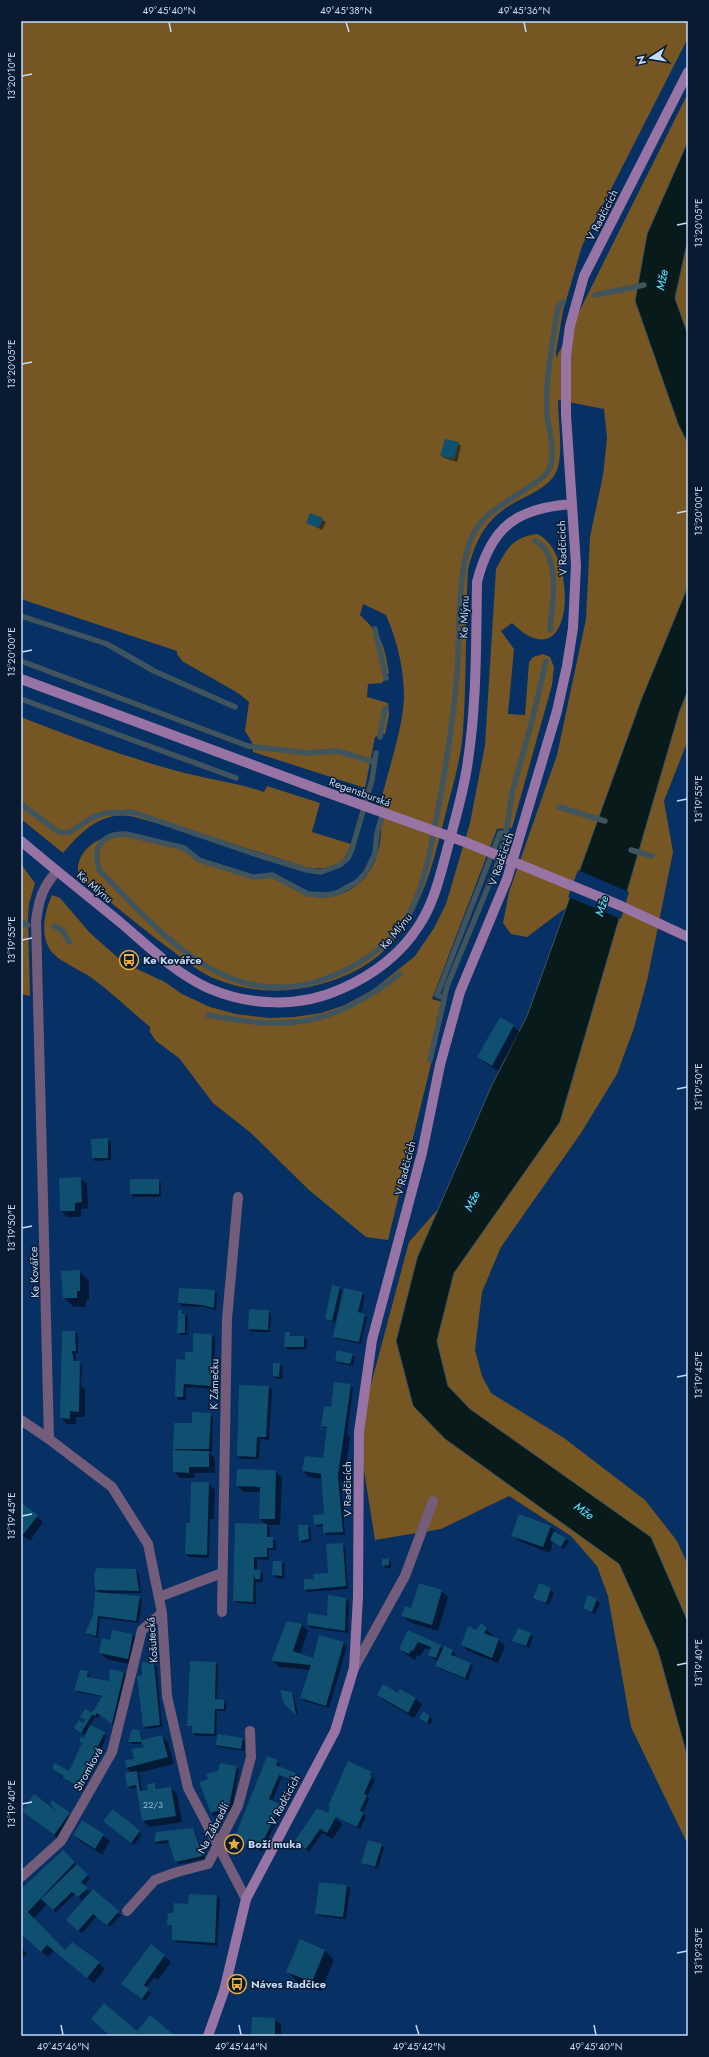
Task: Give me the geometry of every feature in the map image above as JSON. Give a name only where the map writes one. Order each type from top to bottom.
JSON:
[{"type":"street","name":"V Radčicích","points":[[354,1668],[358,1597],[360,1432],[372,1340],[422,1153],[440,1065],[460,992],[507,879],[557,711],[572,628],[576,564],[565,384],[566,356],[570,326],[584,276],[688,72]]},
{"type":"street","name":"Ke Mlýnu","points":[[21,841],[166,962],[194,981],[232,997],[281,1003],[306,1000],[328,995],[355,983],[377,970],[400,949],[417,929],[429,908],[440,879],[457,816],[466,773],[473,721],[478,582],[483,560],[498,533],[524,514],[539,508],[572,504]]},
{"type":"street","name":"Regensburská","points":[[21,678],[323,791],[466,842],[619,905],[688,937]]},
{"type":"street","name":"Ke Kovářce","points":[[49,1439],[36,921],[38,900],[47,884],[57,871]]},
{"type":"street","name":"K Zámečku","points":[[222,1612],[227,1319],[238,1197]]},
{"type":"street","name":"Košutecká","points":[[21,1420],[49,1439],[112,1487],[148,1544],[162,1613],[167,1696],[188,1788],[217,1847],[246,1899]]},
{"type":"street","name":"V Radčicích","points":[[208,2036],[224,1991],[246,1899],[334,1731],[354,1668],[405,1576],[433,1501]]},
{"type":"street","points":[[159,1597],[222,1573]]},
{"type":"street","name":"Stromková","points":[[21,1877],[60,1841],[112,1752],[142,1630],[162,1613]]},
{"type":"street","name":"Na Zábradlí","points":[[127,1911],[155,1880],[177,1872],[208,1864],[238,1806],[251,1757],[250,1731]]},
{"type":"shaded area","points":[[21,21],[688,21],[688,38],[582,246],[563,311],[556,358],[688,93],[688,141],[647,234],[678,424],[688,444],[688,586],[641,700],[567,907],[527,937],[511,934],[503,923],[509,892],[557,755],[586,619],[590,537],[603,475],[607,438],[604,409],[558,400],[560,451],[558,467],[555,475],[549,482],[510,505],[490,522],[480,536],[468,569],[464,711],[462,742],[458,763],[430,872],[420,897],[408,920],[393,941],[374,959],[351,973],[321,984],[282,991],[244,988],[218,980],[195,968],[79,877],[78,868],[84,851],[98,840],[116,835],[125,835],[172,845],[186,851],[198,861],[250,878],[274,878],[309,896],[333,896],[354,887],[363,880],[369,872],[375,862],[378,852],[381,825],[380,804],[401,722],[404,686],[399,655],[386,615],[363,604],[360,615],[378,635],[381,641],[389,673],[382,683],[368,684],[367,697],[388,703],[389,715],[385,734],[375,737],[365,788],[253,752],[252,742],[245,731],[249,702],[238,693],[182,661],[177,654],[177,651],[21,599]]},
{"type":"shaded area","points":[[688,239],[688,335],[675,299]]},
{"type":"shaded area","points":[[537,534],[550,545],[560,564],[564,586],[564,608],[559,627],[549,638],[533,638],[512,623],[501,631],[514,649],[508,714],[525,715],[529,662],[533,657],[543,654],[550,657],[554,667],[552,685],[512,828],[497,829],[432,999],[446,1003],[388,1240],[366,1237],[309,1190],[251,1133],[213,1103],[179,1058],[156,1041],[150,1032],[150,1027],[92,978],[62,961],[52,952],[46,942],[44,928],[47,908],[52,895],[60,898],[90,933],[124,963],[165,982],[182,994],[210,1007],[236,1014],[269,1018],[294,1017],[321,1013],[345,1005],[374,989],[415,956],[434,928],[446,904],[470,823],[485,745],[496,569],[511,545],[522,538]]},
{"type":"shaded area","points":[[688,690],[688,740],[664,801],[673,852],[647,981],[634,1028],[617,1074],[581,1133],[501,1247],[482,1292],[475,1350],[482,1376],[491,1393],[564,1438],[645,1500],[677,1541],[688,1565],[688,1622],[650,1537],[470,1409],[448,1386],[437,1341],[454,1273],[560,1122],[679,713]]},
{"type":"shaded area","points":[[21,717],[99,746],[188,774],[264,792],[267,786],[320,803],[312,832],[351,844],[348,852],[344,858],[334,866],[328,868],[306,867],[167,823],[157,823],[130,816],[119,816],[100,820],[92,825],[84,831],[63,853],[21,819]]},
{"type":"shaded area","points":[[21,864],[35,883],[29,904],[28,916],[30,996],[21,994]]},
{"type":"shaded area","points":[[439,1208],[417,1258],[445,1439],[619,1563],[658,1651],[688,1759],[688,1845],[631,1727],[608,1596],[597,1566],[571,1536],[509,1496],[441,1529],[375,1540],[358,1433],[409,1242]]},
{"type":"water","name":"Mže","points":[[688,141],[688,239],[675,298],[688,335],[688,444],[678,424],[635,301],[647,234]]},
{"type":"water","name":"Mže","points":[[688,586],[688,690],[679,713],[560,1122],[454,1273],[437,1341],[448,1386],[470,1409],[651,1537],[688,1622],[688,1759],[658,1651],[619,1564],[445,1439],[413,1406],[396,1341],[417,1258],[491,1087],[527,1016],[641,700]]},
{"type":"pier","points":[[578,870],[629,892],[621,919],[568,897]]},
{"type":"building","points":[[445,439],[459,442],[454,459],[440,456]]},
{"type":"building","points":[[310,513],[323,518],[319,528],[306,523]]},
{"type":"building","points":[[500,1017],[514,1025],[492,1066],[477,1057]]},
{"type":"building","points":[[108,1138],[108,1158],[92,1158],[91,1139]]},
{"type":"building","points":[[81,1177],[82,1202],[75,1203],[75,1211],[60,1211],[59,1178]]},
{"type":"building","points":[[130,1179],[159,1179],[159,1194],[130,1194]]},
{"type":"building","points":[[80,1270],[80,1291],[77,1291],[77,1298],[63,1298],[61,1271]]},
{"type":"building","points":[[332,1285],[340,1287],[332,1321],[325,1319]]},
{"type":"building","points":[[179,1288],[215,1290],[214,1308],[178,1303]]},
{"type":"building","points":[[344,1288],[363,1292],[358,1312],[365,1314],[359,1342],[333,1337]]},
{"type":"building","points":[[249,1309],[269,1310],[268,1330],[248,1329]]},
{"type":"building","points":[[178,1310],[182,1310],[182,1314],[185,1314],[185,1333],[177,1333]]},
{"type":"building","points":[[62,1331],[75,1331],[76,1351],[72,1351],[74,1361],[80,1361],[79,1412],[70,1411],[70,1419],[60,1418]]},
{"type":"building","points":[[285,1332],[290,1332],[290,1336],[304,1336],[304,1347],[284,1347]]},
{"type":"building","points":[[193,1333],[212,1334],[211,1386],[184,1384],[183,1397],[175,1397],[176,1359],[185,1360],[185,1352],[193,1352]]},
{"type":"building","points":[[337,1350],[353,1354],[350,1364],[335,1361]]},
{"type":"building","points":[[273,1363],[280,1363],[279,1377],[273,1376]]},
{"type":"building","points":[[334,1382],[351,1384],[338,1476],[343,1532],[323,1533],[323,1524],[314,1525],[313,1515],[324,1514],[321,1474],[302,1471],[305,1456],[323,1458],[327,1427],[321,1426],[324,1406],[331,1407]]},
{"type":"building","points":[[239,1385],[269,1386],[266,1437],[257,1437],[256,1457],[237,1456]]},
{"type":"building","points":[[192,1412],[211,1413],[209,1449],[173,1449],[174,1423],[192,1423]]},
{"type":"building","points":[[173,1450],[209,1451],[209,1467],[189,1467],[189,1473],[173,1472]]},
{"type":"building","points":[[237,1469],[276,1470],[275,1519],[259,1519],[260,1487],[236,1486]]},
{"type":"building","points":[[191,1482],[209,1482],[207,1555],[185,1554],[186,1523],[190,1523]]},
{"type":"building","points":[[21,1503],[38,1515],[23,1535],[21,1534]]},
{"type":"building","points":[[519,1514],[551,1526],[543,1547],[511,1536]]},
{"type":"building","points":[[235,1523],[267,1524],[267,1537],[273,1537],[273,1548],[267,1548],[267,1557],[254,1557],[254,1570],[261,1570],[260,1579],[255,1579],[254,1574],[253,1602],[233,1601]]},
{"type":"building","points":[[298,1525],[308,1525],[309,1539],[299,1541]]},
{"type":"building","points":[[554,1531],[566,1538],[561,1547],[550,1540]]},
{"type":"building","points":[[343,1543],[346,1586],[304,1590],[304,1579],[314,1579],[313,1574],[328,1573],[326,1544]]},
{"type":"building","points":[[389,1558],[389,1565],[382,1566],[382,1559]]},
{"type":"building","points":[[273,1561],[282,1561],[282,1576],[272,1575]]},
{"type":"building","points":[[97,1568],[136,1569],[139,1591],[95,1590],[94,1573]]},
{"type":"building","points":[[419,1583],[442,1590],[432,1625],[401,1616],[405,1606],[411,1608]]},
{"type":"building","points":[[539,1583],[551,1588],[546,1603],[533,1598]]},
{"type":"building","points":[[95,1592],[140,1596],[136,1621],[98,1616],[96,1636],[85,1633],[93,1616]]},
{"type":"building","points":[[328,1595],[346,1598],[345,1631],[307,1625],[308,1613],[327,1616]]},
{"type":"building","points":[[588,1595],[597,1599],[592,1612],[583,1608]]},
{"type":"building","points":[[287,1621],[302,1624],[293,1651],[313,1658],[319,1635],[344,1642],[326,1706],[300,1698],[311,1665],[271,1661]]},
{"type":"building","points":[[481,1623],[487,1628],[484,1633],[499,1639],[492,1658],[461,1645],[468,1626],[476,1630]]},
{"type":"building","points":[[518,1628],[531,1633],[526,1646],[512,1641]]},
{"type":"building","points":[[112,1630],[133,1634],[128,1659],[99,1653],[102,1638],[110,1640]]},
{"type":"building","points":[[408,1630],[441,1645],[436,1658],[428,1655],[431,1647],[418,1642],[413,1651],[411,1650],[409,1654],[399,1649]]},
{"type":"building","points":[[444,1646],[453,1650],[451,1655],[471,1663],[465,1678],[435,1666]]},
{"type":"building","points":[[190,1661],[216,1662],[215,1699],[224,1700],[224,1709],[215,1709],[214,1734],[192,1733],[192,1726],[187,1726]]},
{"type":"building","points":[[142,1662],[154,1663],[160,1725],[143,1727],[137,1676],[142,1676]]},
{"type":"building","points":[[110,1669],[124,1672],[112,1724],[97,1713],[95,1716],[92,1715],[81,1733],[74,1728],[79,1720],[83,1723],[85,1720],[80,1717],[85,1709],[91,1712],[94,1710],[102,1696],[74,1690],[80,1670],[88,1671],[87,1677],[109,1681]]},
{"type":"building","points":[[383,1684],[398,1693],[400,1689],[416,1698],[408,1713],[377,1695]]},
{"type":"building","points":[[280,1690],[292,1692],[296,1715],[284,1704]]},
{"type":"building","points":[[423,1711],[430,1716],[427,1723],[419,1718]]},
{"type":"building","points":[[90,1725],[105,1732],[86,1771],[81,1788],[63,1778],[63,1776],[52,1769],[54,1763],[69,1771],[82,1743],[79,1741],[81,1736],[84,1738]]},
{"type":"building","points":[[132,1729],[139,1730],[142,1740],[162,1735],[168,1757],[126,1768],[125,1760],[134,1759],[132,1749],[144,1747],[141,1742],[128,1742]]},
{"type":"building","points":[[218,1734],[243,1738],[241,1749],[215,1745]]},
{"type":"building","points":[[267,1756],[278,1760],[276,1765],[296,1773],[293,1781],[279,1775],[269,1799],[281,1805],[259,1849],[234,1839]]},
{"type":"building","points":[[348,1761],[372,1772],[370,1775],[372,1776],[364,1794],[367,1795],[360,1811],[364,1812],[357,1827],[336,1817],[327,1833],[320,1829],[306,1849],[294,1842],[317,1808],[328,1813],[330,1807],[328,1806]]},
{"type":"building","points":[[220,1763],[237,1766],[229,1807],[211,1813],[199,1782],[208,1779],[206,1774],[218,1771]]},
{"type":"building","points":[[137,1771],[140,1791],[148,1790],[147,1784],[155,1783],[156,1789],[171,1787],[176,1816],[142,1821],[136,1785],[127,1787],[125,1773]]},
{"type":"building","points":[[34,1794],[59,1813],[50,1804],[52,1800],[70,1813],[54,1835],[22,1811]]},
{"type":"building","points":[[113,1809],[140,1831],[131,1843],[103,1821]]},
{"type":"building","points":[[82,1820],[104,1834],[95,1849],[73,1835]]},
{"type":"building","points":[[193,1828],[203,1856],[175,1862],[168,1840],[154,1842],[156,1832]]},
{"type":"building","points":[[368,1840],[382,1844],[375,1867],[361,1863]]},
{"type":"building","points":[[63,1850],[75,1862],[28,1912],[65,1950],[72,1942],[100,1962],[87,1978],[47,1945],[41,1952],[21,1934],[21,1889]]},
{"type":"building","points":[[77,1864],[88,1875],[81,1882],[88,1888],[78,1897],[72,1892],[53,1910],[41,1899]]},
{"type":"building","points":[[319,1882],[347,1885],[343,1917],[315,1914]]},
{"type":"building","points":[[93,1889],[119,1911],[107,1925],[93,1914],[78,1931],[66,1920]]},
{"type":"building","points":[[189,1894],[217,1895],[215,1943],[172,1940],[172,1926],[167,1925],[168,1913],[173,1913],[174,1903],[188,1904]]},
{"type":"building","points":[[300,1939],[325,1950],[312,1982],[286,1972]]},
{"type":"building","points":[[151,1944],[165,1955],[144,1985],[149,1989],[142,1999],[121,1984]]},
{"type":"building","points":[[104,2003],[137,2031],[150,2015],[175,2036],[143,2036],[140,2033],[142,2036],[110,2036],[91,2019]]},
{"type":"building","points":[[252,2017],[275,2018],[275,2036],[251,2036]]},
{"type":"waterway","points":[[595,295],[644,285]]},
{"type":"waterway","points":[[382,816],[377,833],[375,854],[366,872],[357,882],[337,893],[327,895],[308,894],[272,875],[253,877],[199,860],[184,848],[126,834],[118,834],[105,839],[98,849],[98,863],[100,871],[172,942],[198,961],[227,977],[257,986],[289,987],[324,979],[359,963],[381,947],[399,929],[412,908],[422,884],[439,803],[453,711],[457,674],[460,597],[467,551],[476,529],[483,520],[499,506],[542,478],[551,465],[552,444],[547,415],[548,377],[557,313],[559,305],[563,302]]},
{"type":"waterway","points":[[535,541],[543,547],[549,557],[552,568],[553,594],[550,630]]},
{"type":"waterway","points":[[21,616],[107,644],[154,671],[235,707]]},
{"type":"waterway","points":[[375,629],[386,678]]},
{"type":"waterway","points":[[21,661],[248,746],[307,753],[337,751],[374,762]]},
{"type":"waterway","points":[[430,1060],[447,986],[498,863],[506,833],[512,793],[533,717],[546,661]]},
{"type":"waterway","points":[[21,699],[236,778]]},
{"type":"waterway","points":[[380,737],[385,708]]},
{"type":"waterway","points":[[21,804],[57,831],[63,833],[70,832],[93,817],[106,813],[132,812],[261,856],[307,870],[321,872],[340,865],[348,858],[372,780],[376,753]]},
{"type":"waterway","points":[[559,807],[605,821]]},
{"type":"waterway","points":[[444,998],[437,995],[500,833],[506,833]]},
{"type":"waterway","points":[[631,850],[652,856]]},
{"type":"waterway","points":[[21,922],[28,925]]},
{"type":"waterway","points":[[54,926],[62,930],[69,942]]},
{"type":"waterway","points":[[208,1015],[264,1023],[288,1023],[310,1020],[331,1014],[352,1005],[400,974]]},
{"type":"place","name":"Ke Kovářce","points":[[129,960]]},
{"type":"place","name":"Boží muka","points":[[234,1844]]},
{"type":"place","name":"Náves Radčice","points":[[237,1984]]}]
